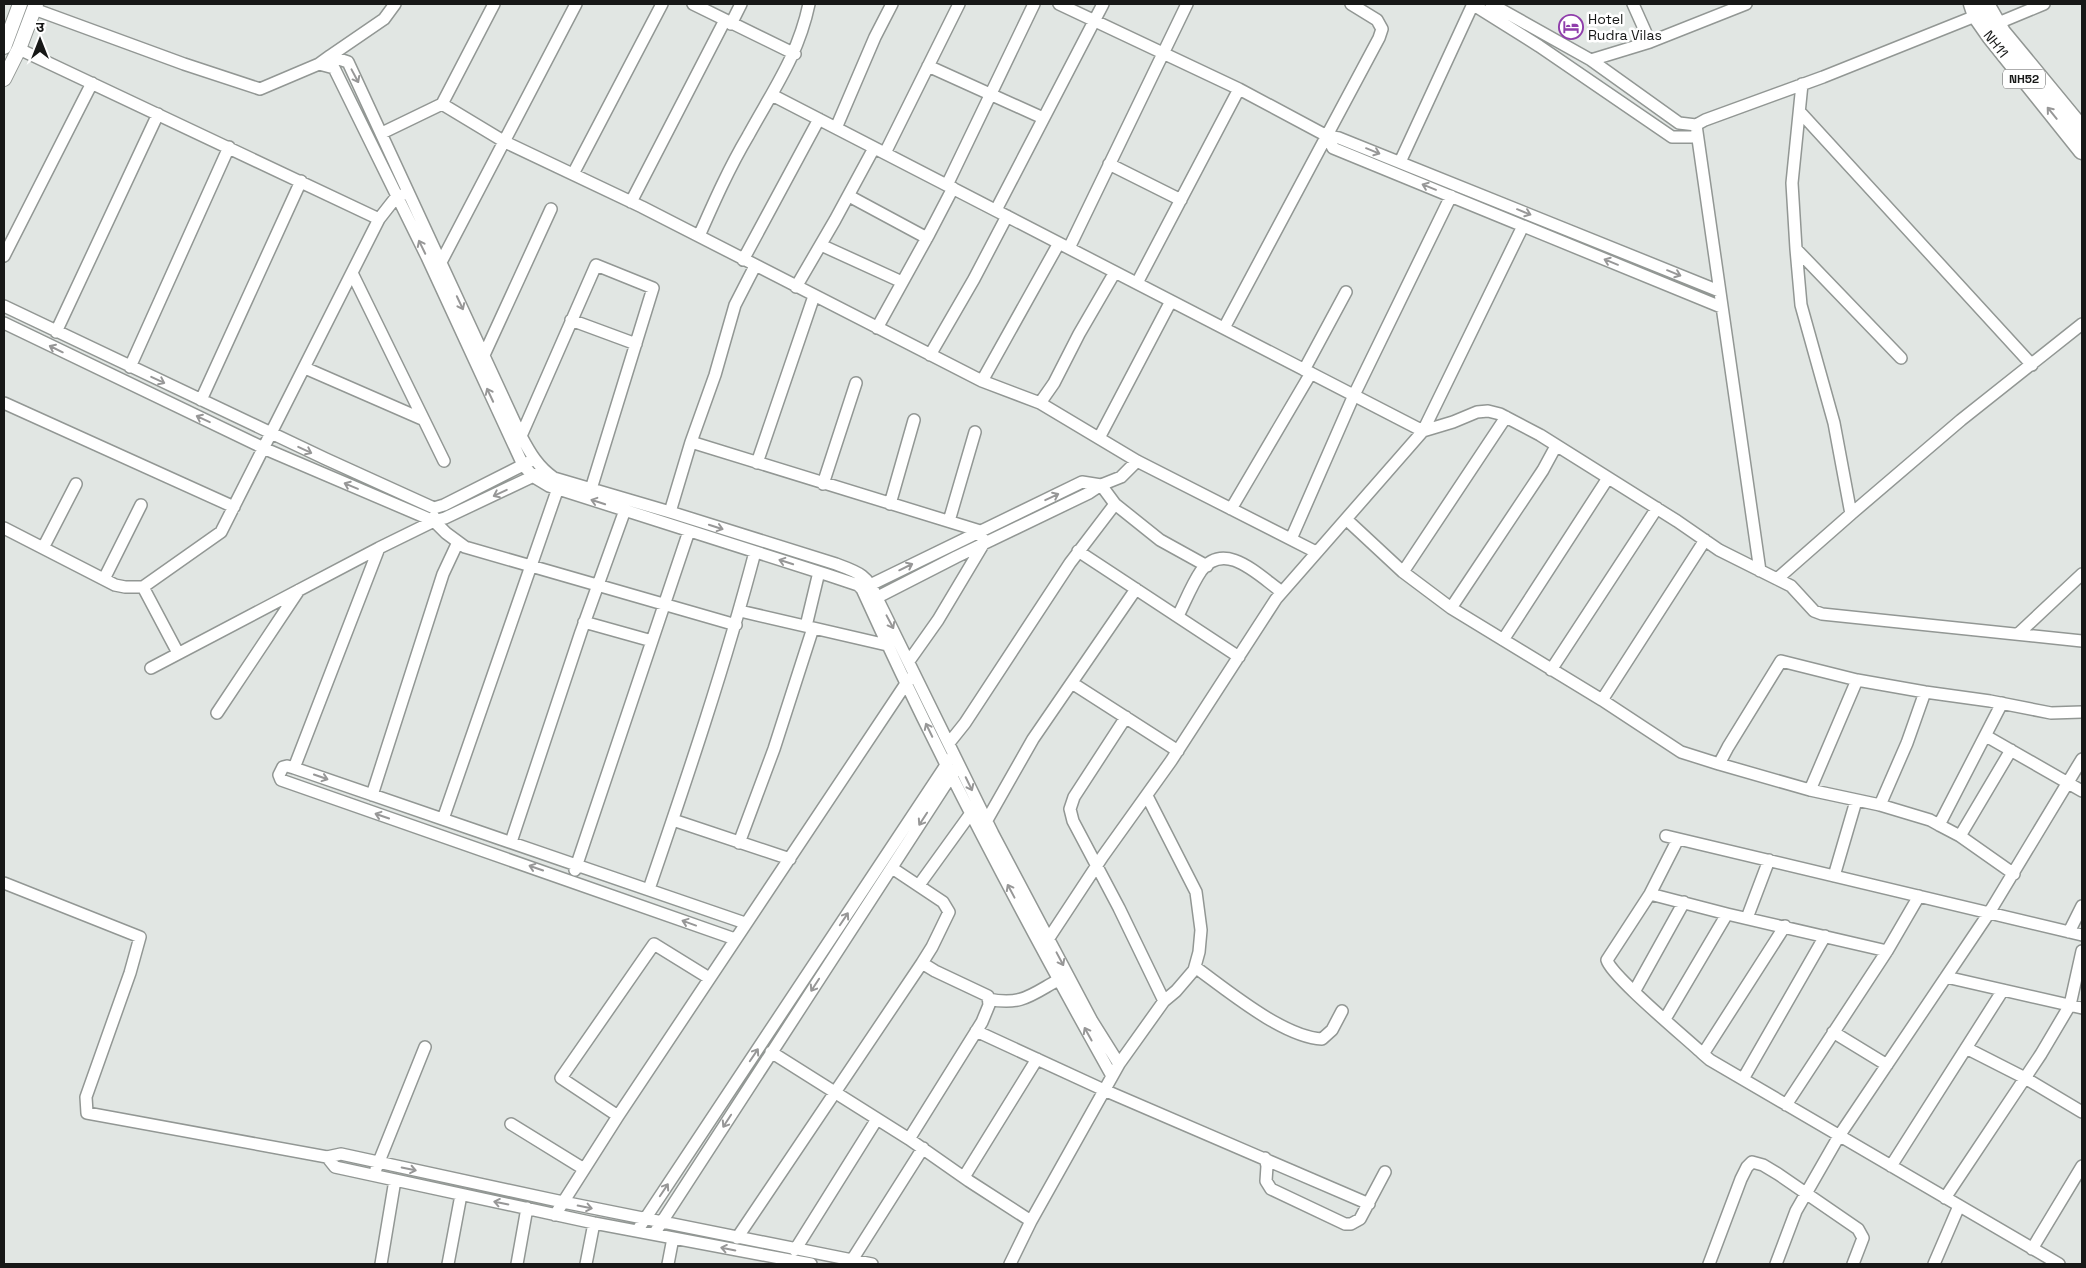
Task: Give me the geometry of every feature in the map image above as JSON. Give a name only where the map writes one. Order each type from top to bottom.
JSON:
[{"type":"highway","name":"NH52","points":[[1984,14],[2082,129]]},
{"type":"highway","name":"NH11","points":[[1984,14],[2082,151]]},
{"type":"main road","points":[[4,46],[20,4]]},
{"type":"main road","points":[[4,79],[19,49],[35,6]]},
{"type":"street","points":[[35,6],[184,64],[260,89],[319,64],[384,19],[395,4]]},
{"type":"street","points":[[382,133],[442,104],[494,4]]},
{"type":"street","points":[[434,273],[505,142],[576,4]]},
{"type":"street","points":[[573,174],[662,4]]},
{"type":"street","points":[[693,4],[794,54]]},
{"type":"street","points":[[631,202],[728,22],[741,4]]},
{"type":"street","points":[[699,236],[727,173],[794,54],[805,23],[809,4]]},
{"type":"street","points":[[836,128],[875,37],[892,4]]},
{"type":"street","points":[[796,287],[848,196],[880,150],[928,66],[959,4]]},
{"type":"street","points":[[877,328],[927,238],[1034,4]]},
{"type":"street","points":[[1059,4],[1239,89],[1327,136],[1339,138],[1400,162],[1719,291]]},
{"type":"street","points":[[930,355],[974,279],[1043,118],[1068,67],[1103,4]]},
{"type":"street","points":[[982,381],[1064,245],[1109,164],[1186,4]]},
{"type":"street","points":[[1224,328],[1379,38],[1382,29],[1377,20],[1352,4]]},
{"type":"street","points":[[1400,162],[1475,4],[1672,137],[1697,137]]},
{"type":"street","points":[[1492,4],[1591,60],[1679,123],[1696,125],[1984,14],[2044,4]]},
{"type":"street","points":[[1632,4],[1650,42]]},
{"type":"street","points":[[1591,60],[1650,42],[1746,4]]},
{"type":"street","points":[[19,49],[379,219]]},
{"type":"street","points":[[330,56],[348,62],[521,436],[528,462]]},
{"type":"street","points":[[319,64],[334,68],[528,462],[539,474],[558,488],[858,585],[867,586],[1082,482],[1101,484],[1115,504],[1160,540],[1207,566]]},
{"type":"street","points":[[928,66],[1043,118]]},
{"type":"street","points":[[4,256],[92,83]]},
{"type":"street","points":[[1802,84],[1792,183],[1801,305],[1834,423],[1851,514]]},
{"type":"street","points":[[1136,283],[1239,89]]},
{"type":"street","points":[[772,95],[1423,431],[1477,412],[1488,411],[1506,417],[1657,508],[1720,550],[1791,586],[1814,611],[1822,614],[2082,641]]},
{"type":"street","points":[[442,104],[505,142],[699,236],[930,355],[982,381],[1040,403],[1137,461],[1316,552]]},
{"type":"street","points":[[1800,112],[2032,366]]},
{"type":"street","points":[[56,332],[158,114]]},
{"type":"street","points":[[743,260],[819,119]]},
{"type":"street","points":[[1696,125],[1760,571]]},
{"type":"street","points":[[1327,136],[1333,148],[1721,307]]},
{"type":"street","points":[[130,367],[228,147]]},
{"type":"street","points":[[1109,164],[1181,200]]},
{"type":"street","points":[[200,400],[301,181]]},
{"type":"street","points":[[4,528],[104,579],[125,587],[143,587],[221,532],[379,219],[397,196],[409,193]]},
{"type":"street","points":[[848,196],[927,238]]},
{"type":"street","points":[[1291,539],[1354,395],[1450,196]]},
{"type":"street","points":[[484,355],[551,208]]},
{"type":"street","points":[[1049,938],[1096,867],[1178,751],[1282,592],[1423,431],[1523,226]]},
{"type":"street","points":[[821,245],[902,282]]},
{"type":"street","points":[[1796,249],[1901,358]]},
{"type":"street","points":[[521,436],[596,265],[653,288],[591,489]]},
{"type":"street","points":[[670,512],[691,442],[715,375],[735,305],[754,266]]},
{"type":"street","points":[[1040,403],[1054,383],[1079,334],[1115,272]]},
{"type":"street","points":[[352,274],[444,461]]},
{"type":"street","points":[[1231,509],[1308,372],[1346,292]]},
{"type":"street","points":[[757,463],[814,296]]},
{"type":"street","points":[[1099,438],[1171,301]]},
{"type":"street","points":[[4,306],[272,434],[434,508],[444,505],[528,462]]},
{"type":"street","points":[[572,320],[636,344]]},
{"type":"street","points":[[4,323],[265,448],[434,521],[465,547],[736,625]]},
{"type":"street","points":[[1777,579],[1961,420],[2032,366],[2082,324]]},
{"type":"street","points":[[305,368],[422,419]]},
{"type":"street","points":[[823,484],[856,383]]},
{"type":"street","points":[[4,404],[234,507]]},
{"type":"street","points":[[1403,572],[1506,417]]},
{"type":"street","points":[[890,504],[914,420]]},
{"type":"street","points":[[949,522],[975,432]]},
{"type":"street","points":[[691,442],[980,531]]},
{"type":"street","points":[[1451,608],[1543,470],[1556,446]]},
{"type":"street","points":[[872,600],[984,543],[1089,493],[1101,484],[1121,477],[1137,461]]},
{"type":"street","points":[[151,668],[379,548],[539,474],[670,512],[860,573],[867,586],[887,645],[946,764],[1058,980],[1112,1076]]},
{"type":"street","points":[[1503,640],[1608,478]]},
{"type":"street","points":[[43,548],[76,484]]},
{"type":"street","points":[[444,820],[558,488]]},
{"type":"street","points":[[654,1234],[952,775],[954,754],[965,722],[1078,551],[1115,504]]},
{"type":"street","points":[[104,579],[141,505]]},
{"type":"street","points":[[434,508],[434,521]]},
{"type":"street","points":[[1551,670],[1657,508]]},
{"type":"street","points":[[511,842],[584,622],[625,510]]},
{"type":"street","points":[[1346,518],[1403,572],[1451,608],[1602,700],[1681,752],[1810,790],[1880,805],[1930,820],[1960,836],[2014,874]]},
{"type":"street","points":[[571,880],[689,531]]},
{"type":"street","points":[[555,1215],[709,978],[906,683],[912,666],[984,543],[980,531]]},
{"type":"street","points":[[1602,700],[1705,540]]},
{"type":"street","points":[[372,795],[444,574],[458,542]]},
{"type":"street","points":[[294,768],[379,548]]},
{"type":"street","points":[[1078,551],[1239,657]]},
{"type":"street","points":[[649,890],[697,750],[736,625],[755,552]]},
{"type":"street","points":[[1178,616],[1201,571],[1215,558],[1225,557],[1243,564],[1282,592]]},
{"type":"street","points":[[739,843],[780,732],[810,627],[819,572]]},
{"type":"street","points":[[2018,634],[2081,578]]},
{"type":"street","points":[[143,587],[178,653]]},
{"type":"street","points":[[218,713],[300,588]]},
{"type":"street","points":[[987,820],[1033,739],[1136,589]]},
{"type":"street","points":[[872,600],[912,666],[987,820],[1092,1021],[1119,1064]]},
{"type":"street","points":[[740,611],[887,645]]},
{"type":"street","points":[[584,622],[652,641]]},
{"type":"street","points":[[1719,764],[1781,660],[1857,680],[1925,692],[2051,712],[2082,712]]},
{"type":"street","points":[[1810,790],[1857,680]]},
{"type":"street","points":[[1072,683],[1178,751]]},
{"type":"street","points":[[1880,805],[1907,743],[1925,692]]},
{"type":"street","points":[[1939,825],[2002,703]]},
{"type":"street","points":[[1126,718],[1074,797],[1070,809],[1073,821],[1164,1001]]},
{"type":"street","points":[[1986,736],[2082,791]]},
{"type":"street","points":[[1960,836],[2011,750]]},
{"type":"street","points":[[637,1231],[954,754]]},
{"type":"street","points":[[1776,1264],[1796,1211],[1839,1136],[1989,913],[2082,759]]},
{"type":"street","points":[[735,939],[281,780],[279,775],[283,767],[294,768],[745,924]]},
{"type":"street","points":[[1010,1264],[1031,1221],[1119,1064],[1164,1001],[1195,967],[1199,952],[1201,930],[1196,892],[1146,796]]},
{"type":"street","points":[[1834,876],[1856,801]]},
{"type":"street","points":[[919,885],[971,813]]},
{"type":"street","points":[[673,820],[790,859]]},
{"type":"street","points":[[2059,1264],[2037,1256],[1959,1206],[1710,1060],[1634,992],[1609,966],[1607,960],[1650,894],[1672,838],[2082,935]]},
{"type":"street","points":[[1747,918],[1769,860]]},
{"type":"street","points":[[737,1238],[922,963],[949,912],[943,902],[892,868]]},
{"type":"street","points":[[4,883],[140,937],[130,973],[86,1097],[87,1112],[327,1158],[341,1154],[563,1202],[872,1264]]},
{"type":"street","points":[[1650,894],[1727,914],[1887,950]]},
{"type":"street","points":[[1786,1104],[1887,950],[1919,896]]},
{"type":"street","points":[[1634,992],[1684,902]]},
{"type":"street","points":[[2069,932],[2082,906]]},
{"type":"street","points":[[1665,1019],[1727,914]]},
{"type":"street","points":[[1703,1054],[1784,926]]},
{"type":"street","points":[[1743,1079],[1825,936]]},
{"type":"street","points":[[618,1116],[561,1078],[654,944],[709,978]]},
{"type":"street","points":[[1945,1198],[2025,1078],[2070,1005],[2082,952]]},
{"type":"street","points":[[909,1139],[976,1031],[989,1005],[988,996],[922,963]]},
{"type":"street","points":[[1195,967],[1250,1006],[1294,1032],[1310,1038],[1322,1039],[1332,1030],[1342,1011]]},
{"type":"street","points":[[1946,977],[2082,1008]]},
{"type":"street","points":[[988,999],[1006,1002],[1022,1000],[1058,980]]},
{"type":"street","points":[[1891,1166],[2003,990]]},
{"type":"street","points":[[976,1031],[1104,1090],[1368,1204]]},
{"type":"street","points":[[1833,1032],[1887,1065]]},
{"type":"street","points":[[373,1175],[425,1047]]},
{"type":"street","points":[[1966,1048],[2025,1078],[2082,1112]]},
{"type":"street","points":[[771,1052],[923,1148],[964,1178],[1031,1221]]},
{"type":"street","points":[[964,1178],[1037,1059]]},
{"type":"street","points":[[795,1250],[877,1119]]},
{"type":"street","points":[[511,1124],[584,1170]]},
{"type":"street","points":[[852,1260],[923,1148]]},
{"type":"street","points":[[327,1158],[336,1167],[555,1215],[674,1238],[748,1258],[811,1264]]},
{"type":"street","points":[[1265,1158],[1267,1166],[1266,1181],[1271,1189],[1345,1224],[1356,1223],[1385,1172]]},
{"type":"street","points":[[1709,1264],[1741,1179],[1752,1162],[1763,1164],[1858,1229],[1863,1238],[1853,1264]]},
{"type":"street","points":[[2037,1256],[2082,1166]]},
{"type":"street","points":[[380,1264],[395,1180]]},
{"type":"street","points":[[448,1264],[461,1195]]},
{"type":"street","points":[[1934,1264],[1959,1206]]},
{"type":"street","points":[[517,1264],[527,1208]]},
{"type":"street","points":[[586,1264],[594,1223]]},
{"type":"street","points":[[668,1264],[674,1238]]},
{"type":"place","name":"Hotel Rudra Vilas","points":[[1571,27]]}]
